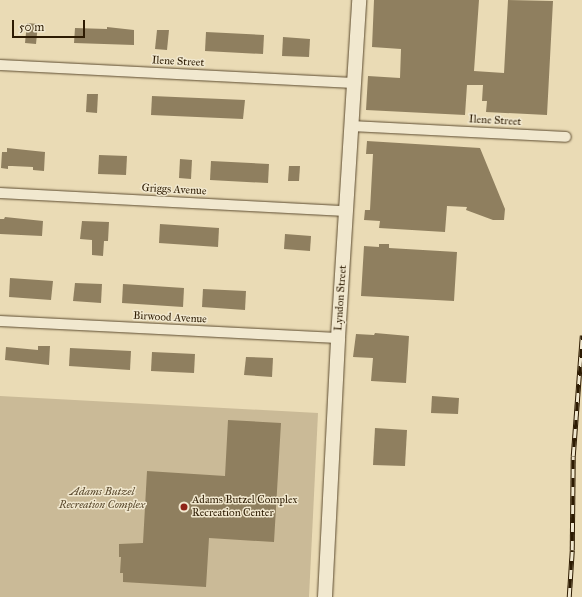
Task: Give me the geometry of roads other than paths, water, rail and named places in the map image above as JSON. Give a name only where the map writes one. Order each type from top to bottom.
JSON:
[{"type":"street","name":"Lyndon Street","points":[[325,597],[338,338],[359,0]]},
{"type":"street","name":"Ilene Street","points":[[0,65],[354,83]]},
{"type":"street","name":"Ilene Street","points":[[352,126],[566,137]]},
{"type":"street","name":"Griggs Avenue","points":[[0,193],[346,211]]},
{"type":"street","name":"Birwood Avenue","points":[[0,321],[338,338]]},
{"type":"railway","points":[[569,597],[572,550],[573,456],[582,335]]},
{"type":"place","name":"Adams Butzel Complex Recreation Center","points":[[184,507]]},
{"type":"park label","name":"Adams Butzel Recreation Complex","points":[[102,499]]}]
